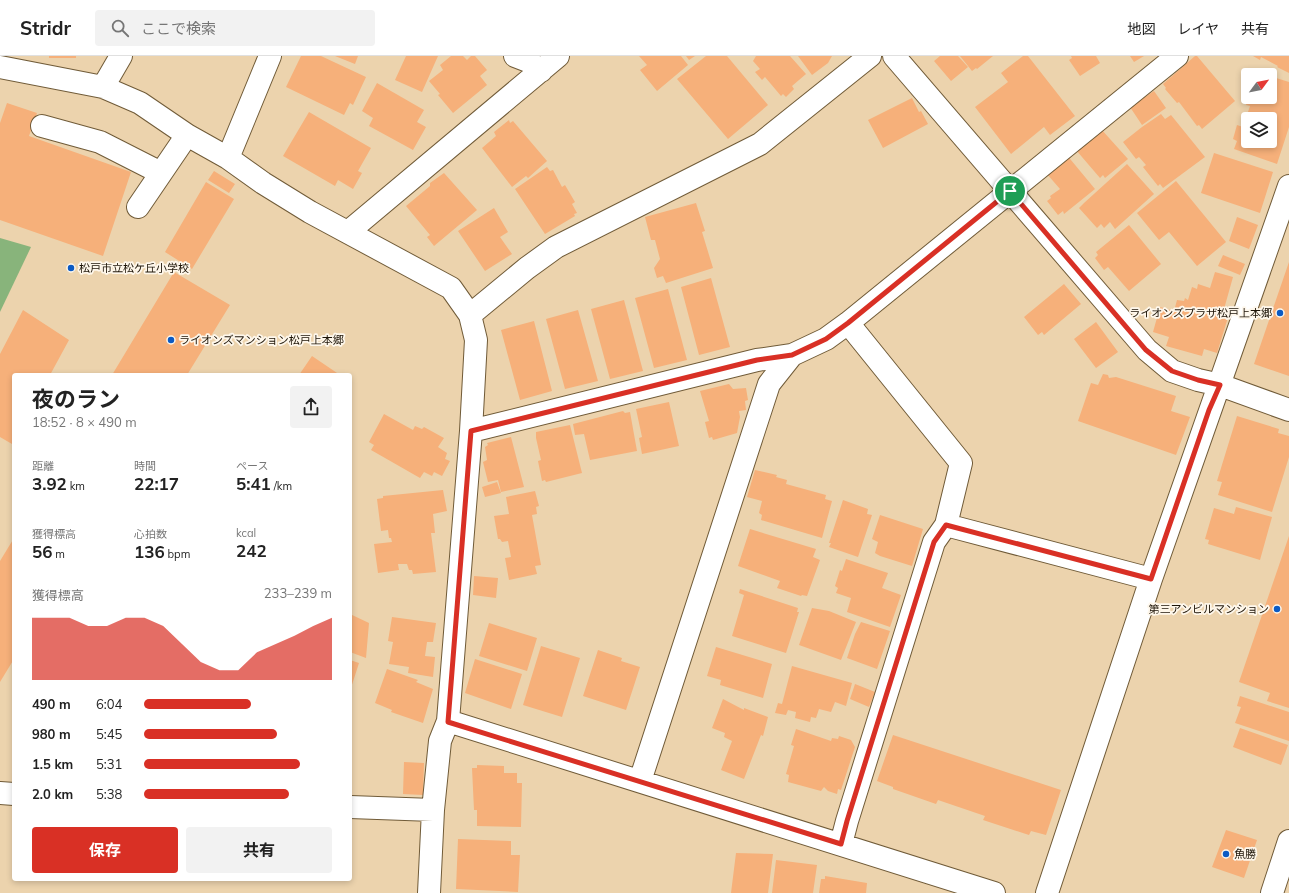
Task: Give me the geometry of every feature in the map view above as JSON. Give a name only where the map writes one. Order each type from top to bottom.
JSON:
[{"type":"street","points":[[103,86],[121,56]]},
{"type":"street","points":[[228,158],[270,56]]},
{"type":"street","points":[[515,56],[528,60],[541,71]]},
{"type":"street","points":[[348,232],[558,56]]},
{"type":"street","points":[[470,314],[527,268],[556,247],[760,144],[870,56]]},
{"type":"street","points":[[894,56],[1146,350],[1172,371],[1198,380],[1220,385],[1289,410]]},
{"type":"street","points":[[471,431],[757,360],[792,355],[826,339],[848,323],[1176,56]]},
{"type":"street","points":[[0,67],[103,86],[140,103],[187,135],[228,158],[263,183],[310,212],[451,288],[470,314],[476,340],[471,431],[448,722],[440,741],[433,810],[429,893]]},
{"type":"street","points":[[42,126],[100,142],[161,173]]},
{"type":"street","points":[[138,207],[187,135]]},
{"type":"street","points":[[1047,893],[1151,579],[1209,410],[1220,385],[1289,186]]},
{"type":"street","points":[[841,844],[934,542],[946,525],[961,463],[848,323]]},
{"type":"street","points":[[640,782],[769,384],[792,355]]},
{"type":"street","points":[[946,525],[1151,579]]},
{"type":"street","points":[[448,722],[994,893]]},
{"type":"street","points":[[0,793],[12,794]]},
{"type":"street","points":[[352,807],[433,810]]},
{"type":"street","points":[[1272,893],[1289,842]]},
{"type":"green space","points":[[0,238],[31,247],[0,312]]},
{"type":"building","points":[[49,56],[76,56],[76,58],[49,58]]},
{"type":"building","points":[[301,56],[321,56],[366,77],[353,105],[350,103],[344,115],[286,87]]},
{"type":"building","points":[[335,56],[358,56],[355,64]]},
{"type":"building","points":[[406,56],[438,56],[422,92],[395,80]]},
{"type":"building","points":[[451,56],[463,56],[467,60],[471,56],[475,56],[487,70],[480,76],[487,85],[453,113],[429,81],[443,70],[440,65]]},
{"type":"building","points":[[639,56],[681,56],[688,65],[657,91],[640,70],[647,65]]},
{"type":"building","points":[[686,56],[695,56],[689,60]]},
{"type":"building","points":[[706,56],[727,56],[768,105],[728,139],[677,79]]},
{"type":"building","points":[[756,56],[790,56],[806,74],[792,86],[794,89],[786,97],[783,94],[781,96],[765,77],[762,80],[755,72],[760,69],[753,61]]},
{"type":"building","points":[[798,56],[832,56],[828,63],[812,75]]},
{"type":"building","points":[[940,56],[958,56],[968,67],[951,81],[934,61]]},
{"type":"building","points":[[960,56],[993,56],[977,69],[976,68],[972,71]]},
{"type":"building","points":[[1023,56],[1028,56],[1075,116],[1050,135],[1044,127],[1011,154],[975,107],[1008,82],[1001,73]]},
{"type":"building","points":[[1071,56],[1096,56],[1100,63],[1080,76],[1069,60],[1072,58]]},
{"type":"building","points":[[1130,56],[1144,56],[1134,62]]},
{"type":"building","points":[[1195,56],[1197,56],[1235,101],[1202,129],[1199,125],[1197,126],[1179,102],[1177,103],[1165,89],[1166,88],[1163,84]]},
{"type":"building","points":[[1253,56],[1289,56],[1289,73],[1261,57],[1260,60]]},
{"type":"building","points":[[1277,78],[1289,82],[1289,127],[1277,164],[1234,149],[1237,141],[1233,139],[1237,125],[1241,126],[1241,148],[1277,148],[1277,112],[1248,112],[1250,106],[1246,105],[1277,104]]},
{"type":"building","points":[[377,83],[424,110],[417,122],[426,127],[413,150],[369,126],[373,118],[362,111]]},
{"type":"building","points":[[1154,91],[1166,108],[1142,125],[1130,107]]},
{"type":"building","points":[[912,98],[919,112],[921,111],[928,124],[883,148],[868,120]]},
{"type":"building","points":[[7,103],[37,113],[29,136],[131,172],[103,256],[0,220],[0,123]]},
{"type":"building","points":[[309,112],[371,148],[358,171],[362,173],[353,189],[338,180],[335,186],[283,156]]},
{"type":"building","points":[[1161,114],[1165,119],[1171,115],[1205,157],[1163,188],[1160,184],[1158,186],[1143,167],[1146,165],[1139,157],[1136,159],[1123,142]]},
{"type":"building","points":[[509,120],[510,123],[513,121],[547,161],[528,178],[526,176],[512,187],[482,148],[496,136],[494,132]]},
{"type":"building","points":[[1101,129],[1128,159],[1105,178],[1103,175],[1100,178],[1076,150]]},
{"type":"building","points":[[1214,153],[1273,172],[1260,213],[1201,193]]},
{"type":"building","points":[[1066,154],[1095,189],[1064,214],[1063,211],[1058,215],[1047,201],[1051,198],[1050,196],[1060,189],[1047,174]]},
{"type":"building","points":[[1127,164],[1154,194],[1115,229],[1110,222],[1104,228],[1101,224],[1097,228],[1079,208]]},
{"type":"building","points":[[547,167],[550,171],[553,170],[562,187],[565,185],[575,202],[572,204],[577,213],[574,214],[575,216],[545,234],[515,189]]},
{"type":"building","points":[[214,171],[235,184],[229,193],[208,180]]},
{"type":"building","points":[[444,173],[477,210],[434,246],[427,237],[430,235],[406,206],[430,186],[430,183]]},
{"type":"building","points":[[1176,181],[1226,242],[1197,266],[1169,232],[1159,240],[1137,213]]},
{"type":"building","points":[[206,182],[234,199],[192,269],[165,252]]},
{"type":"building","points":[[696,203],[705,231],[702,232],[713,268],[666,283],[663,276],[657,278],[654,268],[660,259],[655,240],[651,240],[645,217]]},
{"type":"building","points":[[494,208],[508,232],[500,237],[512,254],[485,271],[458,231]]},
{"type":"building","points":[[1237,217],[1258,225],[1249,249],[1229,241]]},
{"type":"building","points":[[1129,225],[1161,264],[1129,291],[1108,267],[1104,270],[1095,258],[1098,255],[1096,252]]},
{"type":"building","points":[[1223,255],[1245,264],[1240,275],[1218,266]]},
{"type":"building","name":"ライオンズプラザ松戸上本郷","points":[[1289,262],[1289,376],[1254,364]]},
{"type":"building","name":"ライオンズマンション松戸上本郷","points":[[174,272],[230,305],[188,373],[113,373]]},
{"type":"building","points":[[1215,272],[1233,277],[1224,309],[1230,311],[1217,353],[1204,349],[1202,356],[1166,346],[1169,337],[1153,332],[1160,307],[1174,311],[1177,300],[1184,301],[1185,298],[1188,300],[1192,287],[1197,289],[1198,284],[1210,288]]},
{"type":"building","points":[[711,278],[730,347],[699,355],[681,287]]},
{"type":"building","points":[[1064,284],[1081,304],[1044,335],[1042,332],[1038,335],[1024,317]]},
{"type":"building","points":[[668,289],[687,360],[654,368],[635,298]]},
{"type":"building","points":[[624,300],[643,371],[610,379],[591,309]]},
{"type":"building","points":[[23,310],[69,340],[51,373],[12,373],[12,444],[0,437],[0,354]]},
{"type":"building","points":[[578,310],[598,381],[565,389],[546,319]]},
{"type":"building","points":[[534,321],[552,391],[520,400],[501,330]]},
{"type":"building","points":[[1096,322],[1118,352],[1096,368],[1074,339]]},
{"type":"building","points":[[312,356],[337,373],[300,373]]},
{"type":"building","points":[[1103,374],[1108,375],[1109,378],[1116,377],[1176,396],[1171,411],[1190,417],[1176,455],[1078,421],[1091,383],[1098,385]]},
{"type":"building","points":[[729,384],[733,389],[746,388],[748,400],[745,401],[746,410],[739,411],[740,417],[737,433],[713,440],[712,437],[709,438],[705,422],[709,421],[700,391]]},
{"type":"building","points":[[669,402],[679,446],[642,454],[639,438],[642,437],[636,409]]},
{"type":"building","points":[[623,411],[625,413],[630,412],[637,451],[590,460],[584,434],[575,435],[573,424]]},
{"type":"building","points":[[384,414],[413,430],[415,426],[422,429],[424,427],[444,438],[438,447],[447,453],[445,459],[450,461],[442,476],[434,472],[432,476],[424,472],[420,478],[371,450],[374,445],[369,442]]},
{"type":"building","points":[[1237,416],[1279,429],[1278,433],[1289,436],[1289,457],[1272,512],[1218,495],[1222,482],[1217,481]]},
{"type":"building","points":[[570,425],[582,473],[546,482],[545,480],[542,481],[538,461],[541,460],[536,432]]},
{"type":"building","points":[[511,437],[524,487],[501,492],[498,480],[488,482],[483,462],[487,460],[485,447],[488,445],[487,443]]},
{"type":"building","points":[[755,470],[777,475],[776,477],[787,480],[786,484],[826,495],[825,499],[832,501],[822,538],[761,520],[762,515],[759,513],[762,501],[747,497]]},
{"type":"building","points":[[497,482],[501,493],[485,497],[482,487]]},
{"type":"building","points":[[443,490],[447,511],[433,514],[435,533],[431,533],[436,572],[413,574],[412,570],[409,570],[407,564],[398,564],[399,570],[378,573],[374,544],[392,542],[391,538],[389,538],[388,530],[381,531],[377,499],[383,498],[383,496]]},
{"type":"building","points":[[535,491],[539,506],[536,507],[537,514],[532,515],[541,565],[535,566],[537,574],[509,580],[505,558],[511,557],[508,541],[502,542],[498,539],[494,516],[509,514],[506,497]]},
{"type":"building","points":[[843,500],[868,509],[867,514],[872,515],[858,557],[829,547]]},
{"type":"building","points":[[1236,507],[1272,517],[1260,560],[1208,544],[1209,540],[1205,539],[1214,508],[1234,514]]},
{"type":"building","points":[[880,515],[923,529],[912,566],[875,553],[878,542],[872,539]]},
{"type":"building","points":[[750,529],[816,549],[813,557],[820,560],[807,596],[801,596],[777,588],[780,581],[738,566]]},
{"type":"building","name":"第三アンビルマンション","points":[[1289,536],[1289,708],[1267,701],[1270,693],[1239,682]]},
{"type":"building","points":[[12,541],[12,662],[0,682],[0,561]]},
{"type":"building","points":[[846,559],[888,573],[882,588],[901,595],[890,627],[847,612],[851,598],[836,593],[838,588],[835,586],[840,570],[842,571]]},
{"type":"building","points":[[474,576],[498,578],[496,598],[473,595]]},
{"type":"building","points":[[740,589],[798,608],[797,612],[799,612],[786,653],[732,636],[744,595],[739,593]]},
{"type":"building","points":[[812,608],[829,611],[856,622],[841,660],[799,645]]},
{"type":"building","points":[[352,615],[369,623],[366,658],[352,653]]},
{"type":"building","points":[[392,617],[436,623],[433,642],[427,642],[425,656],[435,657],[433,677],[408,673],[409,667],[389,664],[393,642],[388,641]]},
{"type":"building","points":[[861,622],[890,631],[877,669],[847,658],[855,634]]},
{"type":"building","points":[[489,623],[537,638],[527,671],[479,656]]},
{"type":"building","points":[[541,646],[580,658],[562,717],[523,705]]},
{"type":"building","points":[[716,647],[772,664],[763,698],[720,685],[721,680],[707,676]]},
{"type":"building","points":[[598,650],[622,658],[621,661],[640,667],[626,710],[583,696]]},
{"type":"building","points":[[475,659],[522,674],[511,709],[465,693]]},
{"type":"building","points":[[352,661],[359,663],[352,685]]},
{"type":"building","points":[[792,666],[852,683],[846,706],[835,702],[831,712],[819,709],[816,718],[811,717],[810,722],[795,718],[796,712],[788,710],[786,715],[775,713],[778,703],[782,704]]},
{"type":"building","points":[[387,669],[418,680],[416,682],[433,689],[423,723],[391,712],[392,710],[375,703]]},
{"type":"building","points":[[855,684],[875,692],[869,707],[850,699]]},
{"type":"building","points":[[1240,696],[1289,712],[1289,741],[1235,723],[1241,707],[1237,706]]},
{"type":"building","points":[[723,699],[744,710],[744,708],[768,717],[763,736],[761,735],[744,779],[721,770],[732,741],[724,737],[725,733],[712,728]]},
{"type":"building","points":[[1240,728],[1288,745],[1281,765],[1233,747]]},
{"type":"building","points":[[796,729],[831,741],[832,738],[838,739],[839,736],[851,740],[855,747],[841,790],[838,789],[837,794],[828,791],[824,787],[821,791],[788,782],[789,775],[786,774],[794,746],[791,745]]},
{"type":"building","points":[[893,735],[1061,790],[1046,835],[1031,831],[1029,835],[983,820],[985,816],[938,800],[936,804],[893,789],[893,787],[877,781]]},
{"type":"building","points":[[404,762],[424,763],[423,795],[403,794]]},
{"type":"building","points":[[477,765],[504,766],[504,773],[517,773],[517,783],[522,783],[521,827],[477,826],[477,810],[474,810],[472,768],[477,768]]},
{"type":"building","points":[[1226,830],[1257,840],[1244,878],[1212,867]]},
{"type":"building","points":[[458,839],[511,841],[511,855],[520,855],[518,892],[456,889]]},
{"type":"building","points":[[736,853],[773,854],[768,893],[731,893]]},
{"type":"building","points":[[776,860],[817,865],[813,893],[772,893]]},
{"type":"building","points":[[825,876],[867,883],[866,893],[819,893],[821,879],[825,879]]},
{"type":"place","name":"松戸市立松ケ丘小学校","points":[[71,268]]},
{"type":"place","name":"ライオンズプラザ松戸上本郷","points":[[1280,313]]},
{"type":"place","name":"ライオンズマンション松戸上本郷","points":[[171,340]]},
{"type":"place","name":"第三アンビルマンション","points":[[1277,609]]},
{"type":"place","name":"魚勝","points":[[1226,854]]},
{"type":"route","points":[[1010,191],[1146,350],[1172,371],[1198,380],[1220,385],[1209,410],[1151,579],[946,525],[934,542],[841,844],[448,722],[471,431],[757,360],[792,355],[826,339],[848,323],[1010,191]]}]
